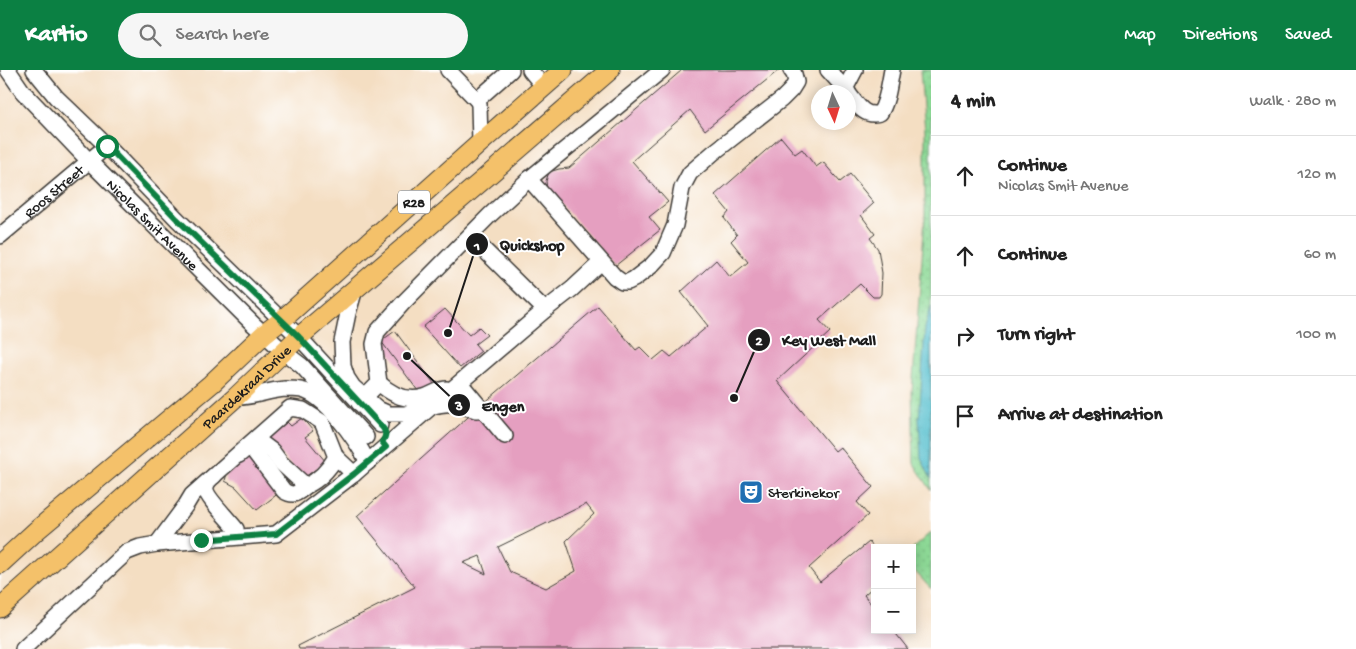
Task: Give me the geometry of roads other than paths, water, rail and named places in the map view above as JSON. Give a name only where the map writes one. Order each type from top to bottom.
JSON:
[{"type":"main road","name":"Paardekraal Drive","points":[[0,564],[211,384],[264,334],[563,70]]},
{"type":"main road","name":"Paardekraal Drive","points":[[0,608],[236,397],[299,337],[610,70]]},
{"type":"street","name":"Nicolas Smit Avenue","points":[[8,70],[23,92],[89,161],[264,334],[302,366],[372,444],[376,444],[383,437]]},
{"type":"street","name":"Nicolas Smit Avenue","points":[[34,70],[56,97],[107,146],[177,219],[362,400]]},
{"type":"street","points":[[448,70],[478,100],[480,143]]},
{"type":"street","points":[[478,100],[512,70]]},
{"type":"street","points":[[530,70],[544,87]]},
{"type":"street","points":[[455,386],[416,399],[395,396],[388,392],[379,383],[374,344],[377,332],[490,215],[529,179],[662,70]]},
{"type":"street","points":[[529,179],[615,277],[622,282],[628,282],[651,266],[663,253],[674,225],[682,188],[690,173],[791,90],[796,82],[791,70]]},
{"type":"street","points":[[828,70],[841,85]]},
{"type":"street","points":[[850,85],[855,70]]},
{"type":"street","points":[[856,103],[868,114],[880,113],[886,99],[892,70]]},
{"type":"street","name":"Roos Street","points":[[0,236],[107,146]]},
{"type":"street","points":[[470,236],[545,310]]},
{"type":"street","points":[[362,400],[378,410],[389,414],[405,414],[430,408],[545,310],[572,290],[601,262]]},
{"type":"street","points":[[355,289],[344,329],[343,366],[347,378],[383,437]]},
{"type":"street","points":[[362,400],[379,383]]},
{"type":"street","points":[[455,386],[506,436]]},
{"type":"street","points":[[236,397],[244,398],[273,390],[302,390],[330,409],[356,441],[368,462]]},
{"type":"street","points":[[23,649],[127,552],[140,547],[241,529],[276,534],[368,462],[383,437],[430,408],[439,404],[451,403],[479,409]]},
{"type":"street","points":[[157,544],[192,495],[290,408],[303,410],[322,422],[336,457],[354,474]]},
{"type":"street","points":[[378,410],[383,437]]},
{"type":"street","points":[[256,439],[272,451],[280,462],[306,486]]},
{"type":"street","points":[[241,529],[210,497],[206,490],[210,479],[246,449],[252,449],[284,491],[294,495],[313,483],[329,468],[336,457]]},
{"type":"water","points":[[931,306],[931,479],[921,458],[919,420],[925,328]]},
{"type":"place","name":"Quickshop","points":[[448,333]]},
{"type":"place","name":"Engen","points":[[407,356]]},
{"type":"place","name":"Key West Mall","points":[[734,398]]},
{"type":"place","name":"Sterkinekor","points":[[751,492]]}]
